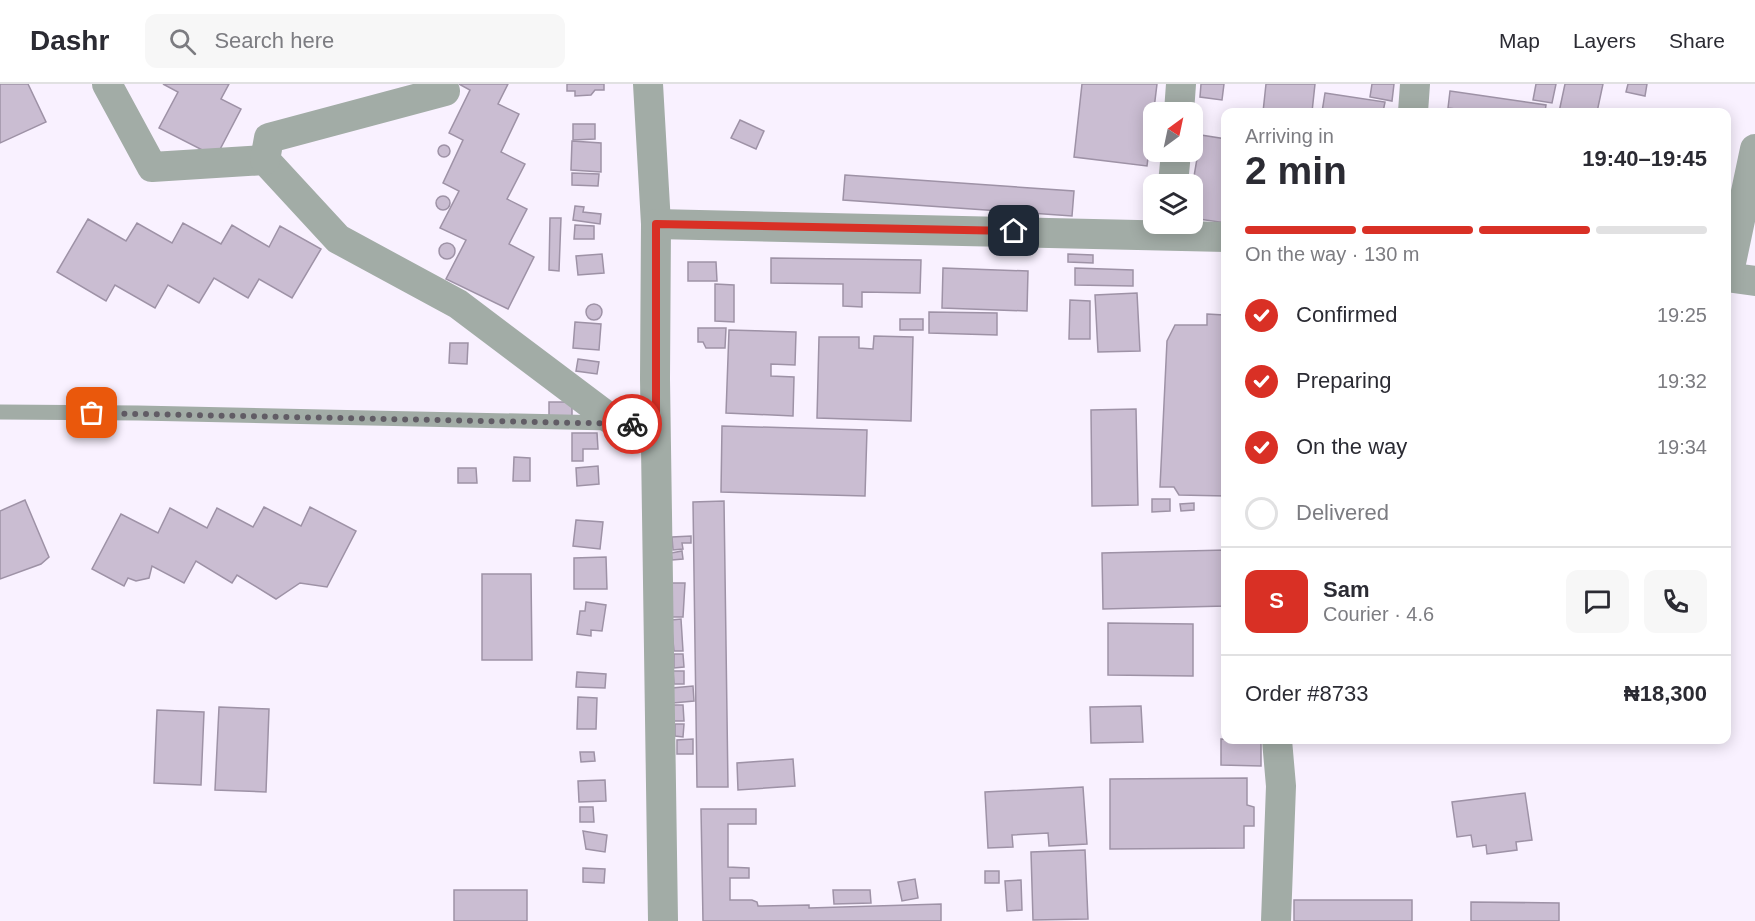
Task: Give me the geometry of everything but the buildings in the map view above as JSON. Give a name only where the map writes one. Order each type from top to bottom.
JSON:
[{"type":"street","points":[[106,84],[152,167],[265,160]]},
{"type":"street","points":[[651,84],[656,224],[656,424],[663,921]]},
{"type":"street","points":[[1180,102],[1181,84]]},
{"type":"street","points":[[1413,108],[1415,84]]},
{"type":"street","points":[[265,160],[269,138],[446,91]]},
{"type":"street","points":[[1737,278],[1755,149]]},
{"type":"street","points":[[265,160],[338,239],[458,304],[616,423]]},
{"type":"street","points":[[656,224],[1143,229]]},
{"type":"street","points":[[1200,234],[1221,236]]},
{"type":"street","points":[[1276,921],[1281,786],[1277,744]]},
{"type":"lane","points":[[0,412],[656,424]]},
{"type":"way so far","points":[[92,413],[632,424]]},
{"type":"route","points":[[632,424],[656,424],[656,224],[1014,231]]}]
